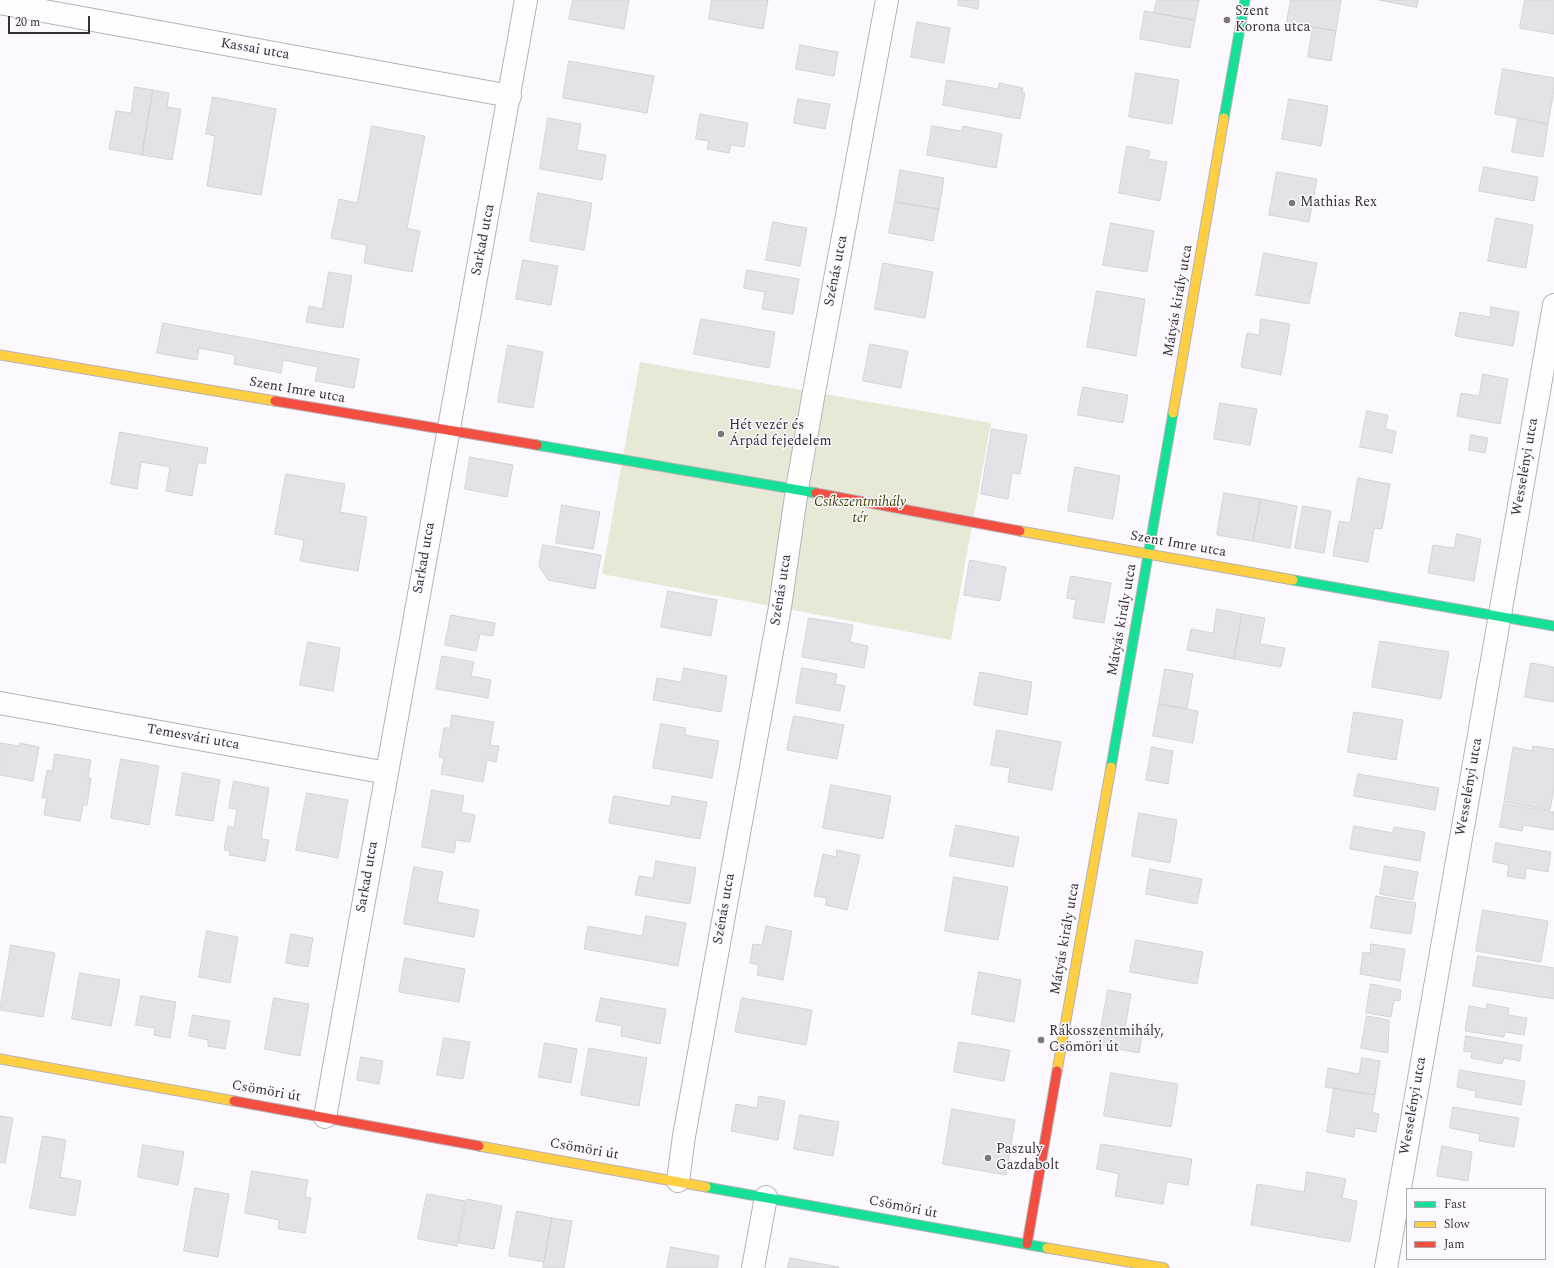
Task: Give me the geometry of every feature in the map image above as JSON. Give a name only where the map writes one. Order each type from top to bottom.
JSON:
[{"type":"street","name":"Sarkad utca","points":[[325,1117],[448,431],[510,96],[526,0]]},
{"type":"street","name":"Szénás utca","points":[[678,1181],[684,1136],[780,607],[797,489],[887,0]]},
{"type":"street","name":"Mátyás király utca","points":[[1027,1244],[1245,0]]},
{"type":"street","name":"Kassai utca","points":[[0,3],[510,96]]},
{"type":"street","name":"Wesselényi utca","points":[[1386,1268],[1554,305]]},
{"type":"street","name":"Szent Imre utca","points":[[0,354],[589,455],[797,489],[1148,555],[1554,626]]},
{"type":"street","name":"Temesvári utca","points":[[0,703],[387,773]]},
{"type":"street","name":"Csömöri út","points":[[0,1059],[1164,1268]]},
{"type":"street","points":[[753,1268],[766,1197]]},
{"type":"green space","name":"Csíkszentmihály tér","points":[[640,362],[991,423],[951,640],[602,574]]},
{"type":"building","points":[[573,0],[629,0],[624,29],[569,19]]},
{"type":"building","points":[[712,0],[768,0],[763,29],[709,19]]},
{"type":"building","points":[[959,0],[979,0],[978,9],[958,5]]},
{"type":"building","points":[[1157,0],[1199,0],[1195,20],[1154,13]]},
{"type":"building","points":[[1291,0],[1341,0],[1336,31],[1287,22]]},
{"type":"building","points":[[1379,0],[1418,0],[1417,7]]},
{"type":"building","points":[[1525,0],[1554,0],[1554,34],[1520,28]]},
{"type":"building","points":[[1145,11],[1195,20],[1190,48],[1140,39]]},
{"type":"building","points":[[917,22],[950,28],[944,63],[911,57]]},
{"type":"building","points":[[1313,27],[1336,31],[1331,61],[1308,57]]},
{"type":"building","points":[[800,45],[838,52],[834,76],[796,69]]},
{"type":"building","points":[[569,61],[654,76],[647,113],[563,98]]},
{"type":"building","points":[[1503,69],[1554,78],[1554,90],[1548,124],[1495,114]]},
{"type":"building","points":[[1136,73],[1179,80],[1172,124],[1129,117]]},
{"type":"building","points":[[947,80],[998,89],[999,83],[1023,88],[1022,93],[1025,93],[1020,119],[943,105]]},
{"type":"building","points":[[135,87],[153,90],[142,155],[109,149],[116,111],[131,113]]},
{"type":"building","points":[[153,90],[169,93],[167,107],[181,109],[172,160],[142,155]]},
{"type":"building","points":[[213,97],[276,109],[261,195],[207,186],[215,136],[206,134]]},
{"type":"building","points":[[798,99],[830,104],[825,129],[794,123]]},
{"type":"building","points":[[1289,99],[1328,106],[1321,146],[1282,139]]},
{"type":"building","points":[[700,114],[748,123],[744,147],[731,145],[729,153],[707,149],[709,141],[696,139]]},
{"type":"building","points":[[548,118],[581,124],[577,150],[606,155],[602,180],[540,169]]},
{"type":"building","points":[[1518,118],[1548,124],[1543,157],[1512,152]]},
{"type":"building","points":[[372,126],[425,136],[407,228],[420,231],[412,272],[364,263],[367,245],[331,238],[339,199],[357,203]]},
{"type":"building","points":[[932,126],[962,131],[963,126],[1002,134],[996,168],[927,155]]},
{"type":"building","points":[[1127,146],[1150,151],[1148,159],[1167,162],[1160,201],[1119,193]]},
{"type":"building","points":[[1484,167],[1538,177],[1534,201],[1479,191]]},
{"type":"building","points":[[900,170],[944,178],[939,209],[895,202]]},
{"type":"building","points":[[1277,172],[1317,179],[1309,222],[1269,215]]},
{"type":"building","points":[[538,193],[592,203],[584,250],[530,241]]},
{"type":"building","points":[[895,202],[939,209],[933,241],[889,233]]},
{"type":"building","points":[[1496,218],[1533,225],[1526,268],[1488,261]]},
{"type":"building","points":[[773,222],[807,228],[800,266],[766,260]]},
{"type":"building","points":[[1111,223],[1154,231],[1147,272],[1103,265]]},
{"type":"building","points":[[1264,253],[1317,263],[1309,304],[1256,295]]},
{"type":"building","points":[[523,260],[558,266],[551,305],[516,299]]},
{"type":"building","points":[[883,263],[933,272],[925,318],[875,309]]},
{"type":"building","points":[[747,270],[799,279],[793,314],[762,309],[765,292],[744,288]]},
{"type":"building","points":[[329,272],[352,276],[343,328],[306,322],[309,306],[322,309]]},
{"type":"building","points":[[1097,291],[1145,299],[1136,356],[1087,347]]},
{"type":"building","points":[[1491,307],[1519,312],[1513,346],[1455,336],[1460,312],[1490,317]]},
{"type":"building","points":[[701,319],[775,332],[769,368],[694,354]]},
{"type":"building","points":[[1261,319],[1290,324],[1281,375],[1241,367],[1247,333],[1259,335]]},
{"type":"building","points":[[163,323],[359,359],[354,388],[315,381],[318,367],[283,360],[281,373],[234,364],[235,355],[199,348],[197,360],[157,353]]},
{"type":"building","points":[[870,344],[908,351],[901,388],[863,381]]},
{"type":"building","points":[[508,345],[543,352],[533,408],[498,402]]},
{"type":"building","points":[[1483,374],[1508,379],[1500,424],[1457,416],[1461,393],[1479,396]]},
{"type":"building","points":[[1083,387],[1128,395],[1123,423],[1078,415]]},
{"type":"building","points":[[1220,403],[1257,409],[1250,445],[1214,439]]},
{"type":"building","points":[[1367,411],[1388,415],[1385,429],[1396,431],[1392,453],[1360,447]]},
{"type":"building","points":[[992,429],[1027,435],[1020,474],[1012,473],[1008,499],[981,494]]},
{"type":"building","points":[[120,432],[208,448],[205,464],[198,462],[192,496],[166,491],[170,467],[141,462],[137,489],[111,484]]},
{"type":"building","points":[[1471,435],[1488,438],[1485,453],[1469,450]]},
{"type":"building","points":[[470,457],[513,465],[507,497],[465,489]]},
{"type":"building","points":[[1075,467],[1120,476],[1113,519],[1068,511]]},
{"type":"building","points":[[286,474],[345,484],[340,512],[367,517],[358,571],[300,561],[304,540],[275,534]]},
{"type":"building","points":[[1358,478],[1390,484],[1382,529],[1374,528],[1368,562],[1333,556],[1339,521],[1350,523]]},
{"type":"building","points":[[1224,493],[1261,499],[1253,541],[1217,535]]},
{"type":"building","points":[[1261,499],[1297,506],[1290,548],[1253,541]]},
{"type":"building","points":[[562,505],[600,512],[593,549],[556,543]]},
{"type":"building","points":[[1303,506],[1331,511],[1324,553],[1295,548]]},
{"type":"building","points":[[1457,534],[1481,539],[1474,581],[1428,573],[1433,545],[1454,548]]},
{"type":"building","points":[[543,545],[601,555],[595,589],[548,580],[539,566]]},
{"type":"building","points":[[970,560],[1006,567],[1000,601],[964,595]]},
{"type":"building","points":[[1071,576],[1111,583],[1104,623],[1073,618],[1076,600],[1067,598]]},
{"type":"building","points":[[668,591],[717,600],[711,636],[661,627]]},
{"type":"building","points":[[1217,609],[1242,614],[1234,659],[1187,650],[1191,629],[1213,633]]},
{"type":"building","points":[[1242,614],[1265,618],[1260,644],[1285,648],[1281,667],[1234,659]]},
{"type":"building","points":[[451,615],[495,623],[493,636],[480,634],[476,651],[445,645]]},
{"type":"building","points":[[809,618],[853,625],[850,642],[868,646],[864,668],[802,657]]},
{"type":"building","points":[[1380,641],[1449,652],[1441,699],[1372,687]]},
{"type":"building","points":[[308,642],[340,648],[333,691],[300,685]]},
{"type":"building","points":[[442,656],[474,662],[471,676],[491,680],[488,698],[436,689]]},
{"type":"building","points":[[1531,663],[1554,667],[1554,702],[1525,697]]},
{"type":"building","points":[[684,668],[727,676],[721,712],[653,700],[657,678],[681,682]]},
{"type":"building","points":[[802,668],[837,674],[835,684],[845,686],[840,711],[796,703]]},
{"type":"building","points":[[1165,669],[1193,674],[1187,709],[1159,704]]},
{"type":"building","points":[[980,672],[1032,682],[1027,715],[974,705]]},
{"type":"building","points":[[1159,704],[1198,711],[1193,743],[1153,736]]},
{"type":"building","points":[[1354,712],[1403,720],[1396,760],[1348,752]]},
{"type":"building","points":[[452,715],[494,722],[490,745],[499,746],[496,762],[487,760],[483,782],[441,774],[444,758],[439,757],[444,728],[450,728]]},
{"type":"building","points":[[794,716],[844,725],[837,759],[787,750]]},
{"type":"building","points":[[661,724],[686,728],[685,735],[719,741],[712,778],[653,768]]},
{"type":"building","points":[[997,730],[1061,742],[1052,790],[1008,782],[1010,768],[991,765]]},
{"type":"building","points":[[0,743],[19,746],[20,743],[39,747],[33,781],[0,775]]},
{"type":"building","points":[[1533,746],[1554,749],[1554,788],[1550,810],[1504,802],[1513,747],[1532,751]]},
{"type":"building","points":[[1152,747],[1173,751],[1168,784],[1146,780]]},
{"type":"building","points":[[55,754],[91,760],[88,778],[91,778],[87,805],[83,805],[80,821],[44,815],[47,798],[42,798],[47,770],[52,771]]},
{"type":"building","points":[[121,759],[159,766],[149,825],[111,818]]},
{"type":"building","points":[[183,773],[220,780],[213,821],[176,815]]},
{"type":"building","points":[[1358,774],[1439,788],[1435,810],[1354,796]]},
{"type":"building","points":[[234,781],[269,788],[261,839],[269,840],[265,861],[229,855],[230,851],[224,850],[228,826],[234,828],[237,809],[229,808]]},
{"type":"building","points":[[831,785],[891,796],[883,839],[823,828]]},
{"type":"building","points":[[432,790],[464,796],[461,812],[475,815],[470,842],[456,840],[454,853],[422,847]]},
{"type":"building","points":[[307,793],[348,800],[338,858],[296,850]]},
{"type":"building","points":[[614,796],[670,806],[672,796],[707,802],[700,839],[609,823]]},
{"type":"building","points":[[1504,804],[1554,812],[1554,830],[1523,825],[1522,831],[1500,827]]},
{"type":"building","points":[[1139,813],[1177,820],[1170,863],[1132,856]]},
{"type":"building","points":[[956,825],[1019,837],[1013,867],[950,856]]},
{"type":"building","points":[[1354,826],[1393,833],[1394,827],[1425,832],[1420,861],[1350,849]]},
{"type":"building","points":[[1496,843],[1551,852],[1548,872],[1526,868],[1525,879],[1507,876],[1509,865],[1493,862]]},
{"type":"building","points":[[837,850],[860,855],[847,910],[825,905],[827,898],[814,896],[823,854],[836,857]]},
{"type":"building","points":[[656,861],[696,868],[690,904],[635,895],[639,876],[653,878]]},
{"type":"building","points":[[1385,866],[1418,872],[1413,900],[1380,894]]},
{"type":"building","points":[[414,867],[443,872],[437,902],[479,910],[474,937],[404,924]]},
{"type":"building","points":[[1150,869],[1202,879],[1197,904],[1146,894]]},
{"type":"building","points":[[954,877],[1008,887],[998,940],[945,931]]},
{"type":"building","points":[[1376,896],[1416,903],[1411,934],[1371,928]]},
{"type":"building","points":[[1483,910],[1548,921],[1541,962],[1476,951]]},
{"type":"building","points":[[646,916],[686,923],[678,966],[584,949],[588,926],[642,936]]},
{"type":"building","points":[[766,926],[792,931],[783,980],[757,975],[759,965],[750,963],[753,944],[762,945]]},
{"type":"building","points":[[207,931],[238,937],[230,983],[199,977]]},
{"type":"building","points":[[291,934],[313,938],[308,967],[286,963]]},
{"type":"building","points":[[1136,940],[1203,952],[1197,984],[1130,972]]},
{"type":"building","points":[[1371,944],[1405,949],[1400,981],[1360,974],[1363,952],[1370,953]]},
{"type":"building","points":[[11,945],[55,953],[43,1017],[0,1010]]},
{"type":"building","points":[[1478,956],[1554,968],[1554,999],[1473,986]]},
{"type":"building","points":[[405,958],[465,969],[459,1002],[399,992]]},
{"type":"building","points":[[979,972],[1021,980],[1014,1022],[972,1014]]},
{"type":"building","points":[[80,973],[120,980],[111,1026],[72,1019]]},
{"type":"building","points":[[1371,984],[1401,990],[1400,1001],[1394,1000],[1391,1017],[1366,1013]]},
{"type":"building","points":[[1108,990],[1131,994],[1125,1028],[1143,1031],[1139,1053],[1098,1045]]},
{"type":"building","points":[[141,996],[176,1002],[170,1038],[154,1035],[155,1028],[136,1025]]},
{"type":"building","points":[[274,998],[309,1004],[300,1056],[265,1049]]},
{"type":"building","points":[[601,998],[666,1009],[660,1044],[621,1036],[622,1026],[596,1021]]},
{"type":"building","points":[[742,998],[812,1010],[806,1045],[735,1032]]},
{"type":"building","points":[[1487,1004],[1509,1008],[1508,1015],[1527,1018],[1524,1035],[1505,1032],[1504,1037],[1465,1031],[1469,1006],[1486,1009]]},
{"type":"building","points":[[193,1015],[230,1021],[225,1049],[208,1046],[208,1040],[189,1036]]},
{"type":"building","points":[[1367,1016],[1389,1020],[1388,1053],[1361,1048]]},
{"type":"building","points":[[1466,1036],[1522,1045],[1520,1061],[1504,1058],[1502,1064],[1471,1058],[1472,1052],[1464,1051]]},
{"type":"building","points":[[444,1038],[470,1042],[463,1079],[437,1075]]},
{"type":"building","points":[[959,1042],[1010,1050],[1004,1081],[954,1072]]},
{"type":"building","points":[[545,1043],[577,1049],[571,1083],[539,1077]]},
{"type":"building","points":[[589,1048],[647,1058],[639,1106],[581,1095]]},
{"type":"building","points":[[361,1057],[383,1061],[379,1084],[357,1080]]},
{"type":"building","points":[[1362,1058],[1380,1061],[1375,1095],[1325,1087],[1328,1068],[1359,1074]]},
{"type":"building","points":[[1460,1070],[1525,1081],[1521,1105],[1475,1097],[1476,1091],[1457,1087]]},
{"type":"building","points":[[1111,1073],[1178,1084],[1171,1127],[1104,1116]]},
{"type":"building","points":[[1334,1088],[1375,1095],[1372,1112],[1379,1114],[1376,1132],[1355,1128],[1354,1137],[1327,1132]]},
{"type":"building","points":[[759,1096],[785,1101],[778,1140],[731,1131],[736,1104],[757,1108]]},
{"type":"building","points":[[1453,1107],[1519,1118],[1514,1147],[1479,1141],[1480,1134],[1450,1128]]},
{"type":"building","points":[[952,1109],[1015,1120],[1006,1175],[943,1164]]},
{"type":"building","points":[[800,1115],[839,1122],[833,1156],[794,1149]]},
{"type":"building","points":[[0,1116],[13,1118],[5,1163],[0,1162]]},
{"type":"building","points":[[43,1136],[66,1140],[60,1177],[81,1181],[75,1216],[30,1208]]},
{"type":"building","points":[[1101,1144],[1192,1159],[1188,1185],[1167,1182],[1163,1204],[1115,1196],[1119,1174],[1097,1169]]},
{"type":"building","points":[[143,1145],[184,1152],[178,1185],[138,1177]]},
{"type":"building","points":[[1442,1146],[1472,1152],[1468,1181],[1437,1176]]},
{"type":"building","points":[[252,1171],[308,1180],[305,1197],[311,1198],[305,1233],[278,1229],[279,1220],[245,1213]]},
{"type":"building","points":[[1307,1172],[1346,1179],[1342,1198],[1357,1201],[1350,1242],[1251,1225],[1257,1184],[1304,1192]]},
{"type":"building","points":[[195,1188],[229,1194],[218,1257],[184,1251]]},
{"type":"building","points":[[427,1194],[465,1201],[457,1246],[418,1239]]},
{"type":"building","points":[[467,1199],[502,1206],[494,1249],[459,1243]]},
{"type":"building","points":[[517,1211],[552,1218],[544,1262],[509,1256]]},
{"type":"building","points":[[552,1218],[572,1221],[564,1268],[543,1268]]},
{"type":"building","points":[[671,1247],[719,1256],[717,1268],[667,1268]]},
{"type":"building","points":[[790,1258],[839,1267],[839,1268],[788,1268]]},
{"type":"traffic: fast","points":[[1224,118],[1245,0]]},
{"type":"traffic: fast","points":[[1111,767],[1173,413]]},
{"type":"traffic: fast","points":[[537,445],[816,493]]},
{"type":"traffic: fast","points":[[1293,580],[1554,626]]},
{"type":"traffic: fast","points":[[706,1187],[1047,1248]]},
{"type":"traffic: slow","points":[[1173,413],[1224,118]]},
{"type":"traffic: slow","points":[[0,355],[275,401]]},
{"type":"traffic: slow","points":[[1020,531],[1293,580]]},
{"type":"traffic: slow","points":[[1057,1071],[1111,767]]},
{"type":"traffic: slow","points":[[0,1059],[234,1101]]},
{"type":"traffic: slow","points":[[479,1146],[706,1187]]},
{"type":"traffic: slow","points":[[1047,1248],[1164,1268]]},
{"type":"traffic: jam","points":[[275,401],[537,445]]},
{"type":"traffic: jam","points":[[816,493],[1020,531]]},
{"type":"traffic: jam","points":[[1027,1244],[1057,1071]]},
{"type":"traffic: jam","points":[[234,1101],[479,1146]]},
{"type":"place","name":"Szent Korona utca","points":[[1227,20]]},
{"type":"place","name":"Mathias Rex","points":[[1292,203]]},
{"type":"place","name":"Hét vezér és Árpád fejedelem","points":[[721,434]]},
{"type":"place","name":"Rákosszentmihály, Csömöri út","points":[[1041,1040]]},
{"type":"place","name":"Paszuly Gazdabolt","points":[[988,1158]]}]
